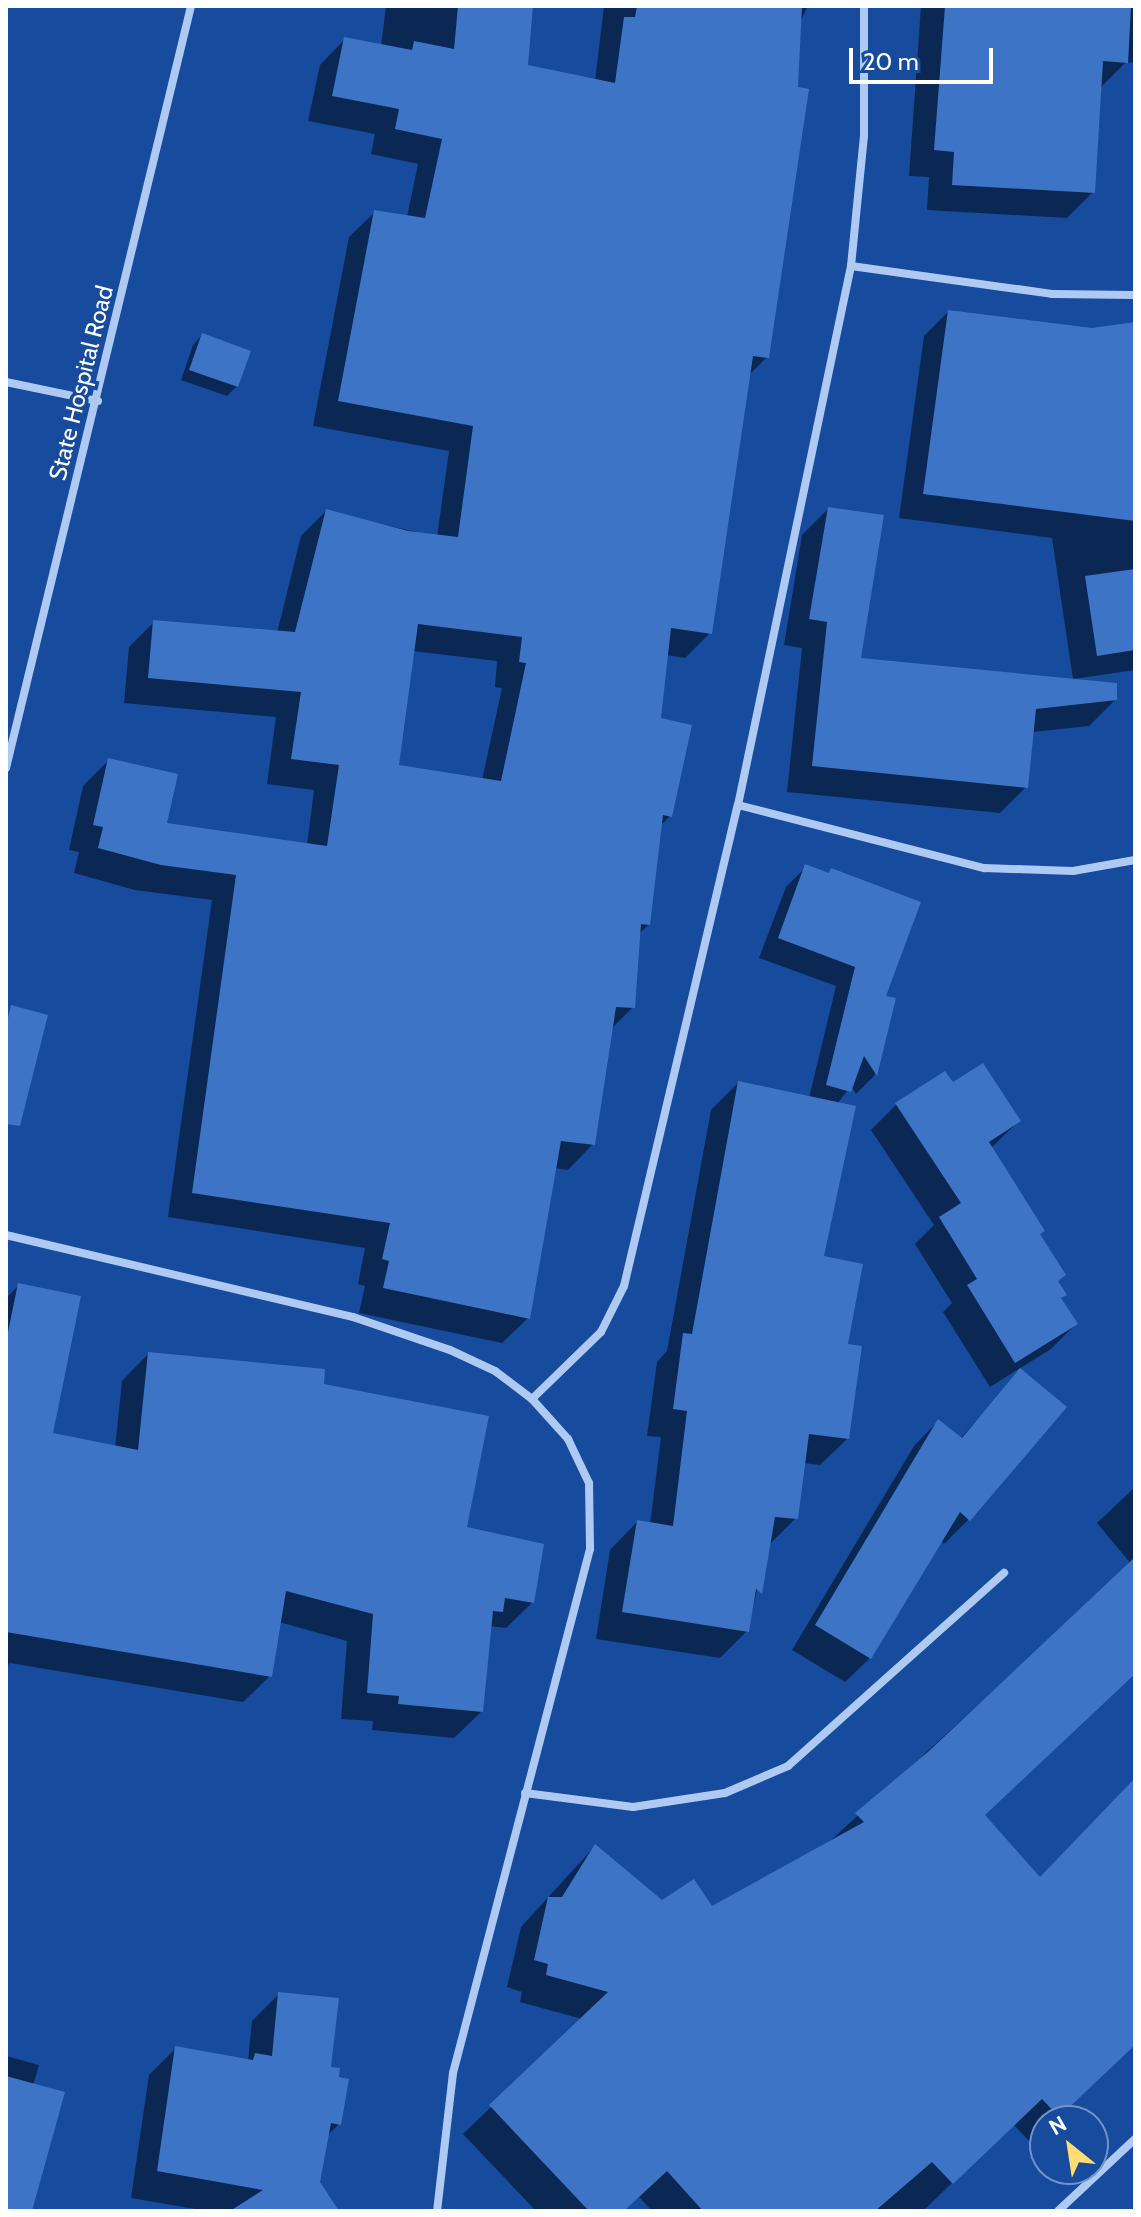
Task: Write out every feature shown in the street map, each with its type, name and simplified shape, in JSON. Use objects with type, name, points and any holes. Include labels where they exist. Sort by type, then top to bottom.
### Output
[{"type":"street","name":"State Hospital Road","points":[[6,768],[98,401],[191,6]]},
{"type":"street","points":[[532,1399],[601,1332],[624,1286],[738,805],[851,266],[864,136],[864,6]]},
{"type":"street","points":[[851,266],[1052,294],[1135,295]]},
{"type":"street","points":[[6,382],[98,401]]},
{"type":"street","points":[[738,805],[984,868],[1073,871],[1135,860]]},
{"type":"street","points":[[6,1235],[353,1317],[461,1355],[495,1371],[532,1399],[568,1439],[589,1483],[590,1549],[453,2073],[437,2211]]},
{"type":"street","points":[[525,1793],[633,1807],[725,1793],[788,1766],[1004,1573]]},
{"type":"street","points":[[1058,2211],[1135,2139]]},
{"type":"building","points":[[458,6],[533,6],[528,65],[615,83],[624,17],[635,17],[637,6],[802,6],[798,87],[809,89],[769,358],[753,356],[712,634],[671,628],[661,718],[692,725],[672,817],[663,815],[650,925],[641,924],[635,1008],[616,1007],[595,1145],[561,1141],[530,1319],[383,1288],[389,1261],[382,1259],[390,1223],[192,1193],[236,875],[161,865],[98,848],[103,827],[93,825],[108,758],[178,774],[167,823],[327,846],[339,765],[291,759],[301,692],[148,678],[153,620],[295,632],[326,509],[408,531],[458,537],[473,426],[338,401],[374,210],[425,218],[442,139],[395,129],[399,109],[332,96],[344,37],[412,50],[414,41],[454,49]],"holes":[[[418,624],[522,637],[519,662],[526,663],[501,781],[399,765]]]},
{"type":"building","points":[[945,6],[1131,6],[1128,63],[1103,61],[1095,193],[952,185],[954,152],[934,150]]},
{"type":"building","points":[[948,310],[1092,328],[1135,322],[1135,521],[923,494]]},
{"type":"building","points":[[202,333],[251,351],[238,387],[189,370]]},
{"type":"building","points":[[828,507],[884,515],[861,658],[1117,683],[1117,700],[1036,709],[1028,788],[812,766],[827,622],[809,619]]},
{"type":"building","points":[[1135,569],[1135,650],[1097,656],[1085,576]]},
{"type":"building","points":[[805,864],[829,873],[831,868],[921,902],[886,996],[896,998],[877,1076],[864,1056],[851,1092],[826,1085],[855,967],[778,938]]},
{"type":"building","points":[[11,1005],[48,1015],[20,1126],[6,1124],[6,1026]]},
{"type":"building","points":[[983,1063],[1021,1121],[989,1142],[1045,1231],[1040,1234],[1066,1275],[1058,1281],[1067,1295],[1061,1298],[1078,1324],[1015,1363],[967,1285],[977,1279],[939,1217],[961,1203],[895,1103],[945,1071],[953,1082]]},
{"type":"building","points":[[738,1081],[856,1106],[824,1256],[863,1264],[848,1344],[862,1346],[849,1439],[809,1434],[798,1519],[775,1517],[762,1594],[756,1589],[749,1632],[622,1612],[637,1520],[673,1526],[687,1411],[673,1409],[683,1333],[692,1334]]},
{"type":"building","points":[[18,1283],[81,1296],[53,1433],[138,1450],[148,1352],[325,1369],[324,1384],[489,1416],[467,1527],[544,1544],[534,1603],[505,1598],[503,1612],[493,1611],[483,1712],[398,1704],[399,1696],[367,1693],[373,1614],[286,1591],[272,1677],[6,1632],[6,1342]]},
{"type":"building","points":[[1020,1368],[1067,1407],[970,1521],[960,1512],[871,1659],[815,1625],[938,1419],[962,1438]]},
{"type":"building","points":[[1135,1557],[1135,1674],[985,1815],[1040,1877],[1135,1778],[1135,2045],[1072,2105],[1048,2105],[1042,2099],[1036,2105],[1029,2105],[1029,2111],[953,2184],[932,2162],[875,2211],[703,2211],[667,2171],[624,2211],[589,2211],[489,2105],[608,1992],[546,1975],[548,1964],[534,1960],[548,1897],[562,1897],[595,1844],[662,1900],[694,1879],[712,1906],[864,1822],[855,1813],[929,1751]]},
{"type":"building","points":[[278,1992],[339,1998],[331,2067],[340,2068],[339,2077],[349,2079],[341,2125],[331,2123],[320,2182],[339,2211],[230,2211],[263,2190],[157,2171],[175,2046],[253,2060],[255,2053],[272,2056]]},
{"type":"building","points":[[6,2076],[65,2092],[32,2211],[6,2211]]}]
